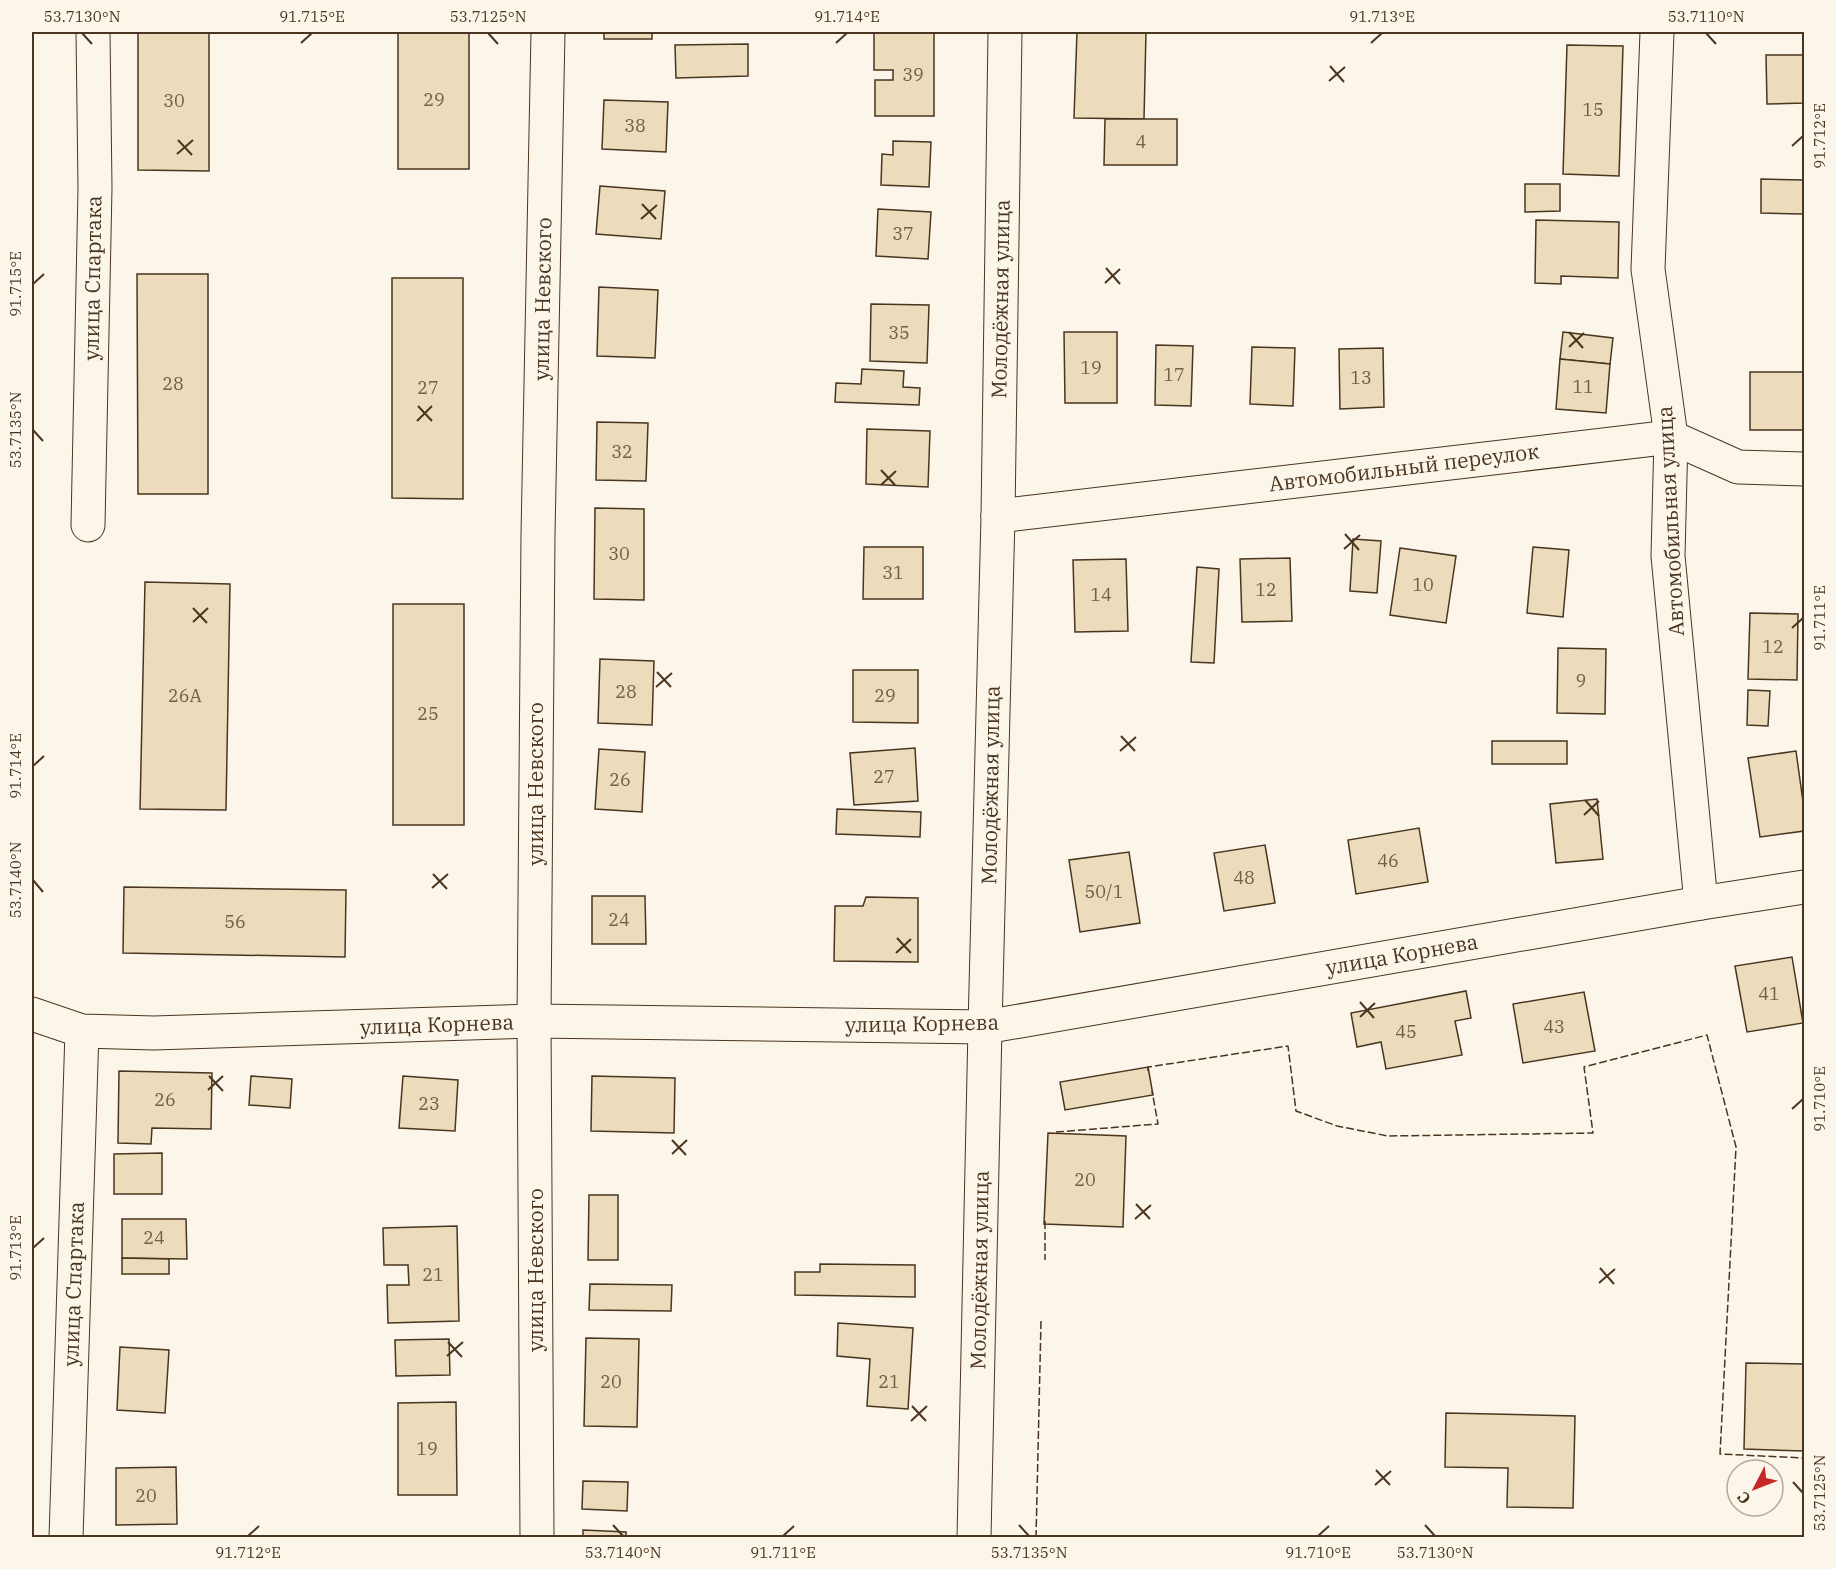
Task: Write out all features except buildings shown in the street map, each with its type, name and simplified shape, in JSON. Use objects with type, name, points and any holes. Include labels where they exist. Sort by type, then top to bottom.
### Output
[{"type":"street","name":"улица Спартака","points":[[88,525],[95,188],[93,32]]},
{"type":"street","name":"улица Невского","points":[[537,1538],[534,1021],[538,523],[548,32]]},
{"type":"street","name":"Молодёжная улица","points":[[974,1538],[998,516],[1005,32]]},
{"type":"street","name":"Автомобильная улица","points":[[1657,32],[1648,269],[1671,437],[1668,556],[1701,903]]},
{"type":"street","name":"Автомобильный переулок","points":[[998,516],[1671,437]]},
{"type":"street","points":[[1671,437],[1738,467],[1804,469]]},
{"type":"street","name":"улица Корнева","points":[[32,1014],[82,1031],[154,1033],[534,1021],[985,1027],[1804,887]]},
{"type":"street","name":"улица Спартака","points":[[66,1538],[82,1031]]},
{"type":"fence","points":[[1148,1071],[1148,1067],[1288,1046],[1296,1111],[1337,1126],[1388,1136],[1593,1133],[1584,1067],[1707,1035],[1736,1147],[1720,1454],[1804,1458]]},
{"type":"fence","points":[[1056,1132],[1158,1124],[1152,1091]]},
{"type":"fence","points":[[1045,1221],[1045,1260]]},
{"type":"fence","points":[[1036,1538],[1041,1321]]},
{"type":"fence","points":[[1709,1538],[1724,1538]]}]
